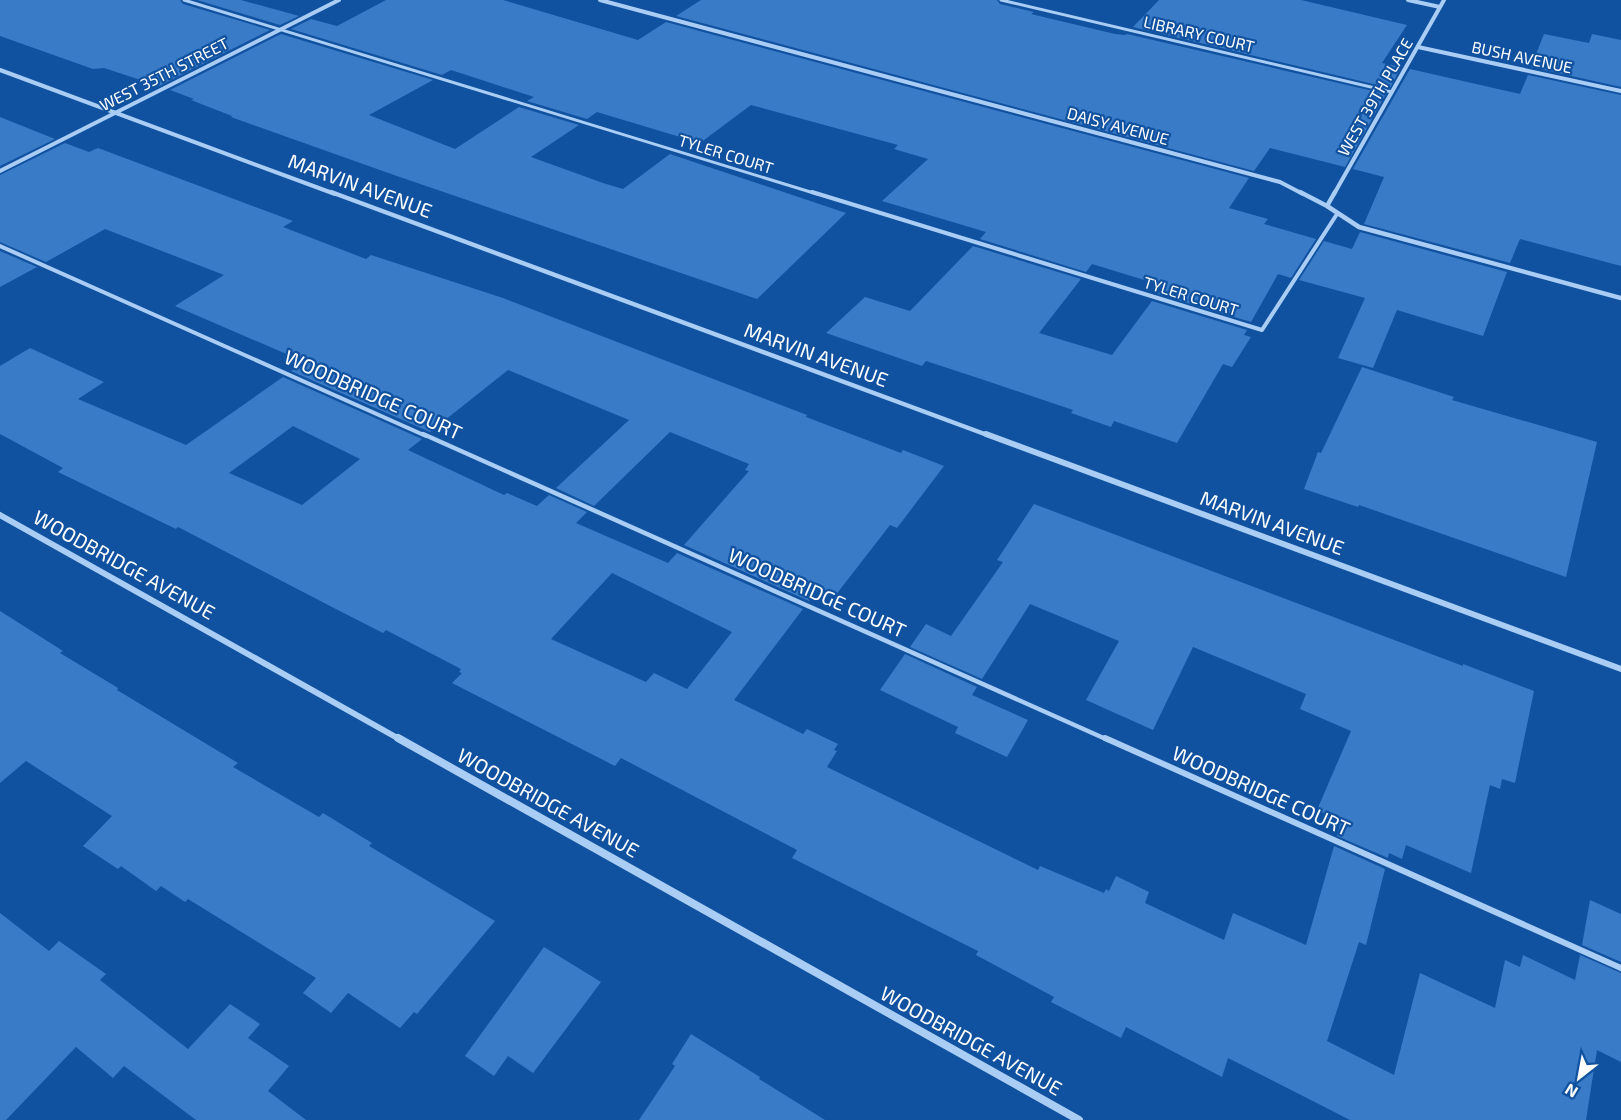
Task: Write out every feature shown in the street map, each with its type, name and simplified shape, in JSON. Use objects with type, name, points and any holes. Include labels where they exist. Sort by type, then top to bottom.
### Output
[{"type":"street","name":"WEST 35TH STREET","points":[[0,171],[339,0]]},
{"type":"street","name":"DAISY AVENUE","points":[[600,0],[1280,182],[1327,206],[1359,227],[1621,298]]},
{"type":"street","points":[[1408,0],[1440,7]]},
{"type":"street","name":"WEST 39TH PLACE","points":[[1327,206],[1444,0]]},
{"type":"street","name":"BUSH AVENUE","points":[[1418,47],[1621,91]]},
{"type":"street","name":"MARVIN AVENUE","points":[[0,70],[1621,669]]},
{"type":"street","name":"WOODBRIDGE AVENUE","points":[[0,515],[1079,1120]]},
{"type":"lane","name":"TYLER COURT","points":[[184,0],[1262,330],[1337,214]]},
{"type":"lane","name":"LIBRARY COURT","points":[[1001,0],[1392,92]]},
{"type":"lane","name":"WOODBRIDGE COURT","points":[[0,246],[1621,968]]},
{"type":"building","points":[[0,0],[180,0],[183,4],[270,30],[159,86],[104,68],[93,69],[0,36]]},
{"type":"building","points":[[197,0],[241,0],[299,16],[280,25]]},
{"type":"building","points":[[386,0],[503,0],[638,40],[666,22],[1249,178],[1229,208],[1268,219],[1264,224],[1316,239],[1291,278],[1278,274],[1251,322],[1158,294],[1164,286],[1092,264],[1086,272],[980,239],[986,232],[882,201],[928,159],[894,149],[898,145],[751,105],[700,143],[597,112],[587,119],[527,101],[534,97],[451,70],[442,75],[291,29],[311,19],[337,26]]},
{"type":"building","points":[[701,0],[997,0],[1000,4],[1034,12],[1031,14],[1386,94],[1345,167],[1270,148],[1254,171],[676,16]]},
{"type":"building","points":[[1159,0],[1301,0],[1407,25],[1382,63],[1401,67],[1390,88],[1133,27]]},
{"type":"building","points":[[281,34],[433,80],[369,115],[455,149],[519,107],[579,125],[531,157],[603,183],[623,189],[670,154],[846,213],[757,299],[231,117],[170,90]]},
{"type":"building","points":[[1544,34],[1589,43],[1592,34],[1621,40],[1621,87],[1531,67]]},
{"type":"building","points":[[1410,69],[1520,94],[1528,75],[1621,95],[1621,266],[1520,239],[1510,263],[1364,224],[1384,177],[1353,169]]},
{"type":"building","points":[[0,117],[55,139],[0,166]]},
{"type":"building","points":[[65,143],[89,152],[98,148],[293,221],[283,227],[366,259],[371,255],[503,298],[807,415],[806,417],[901,453],[903,450],[944,466],[897,528],[890,525],[835,596],[818,589],[809,601],[684,545],[749,471],[745,470],[749,464],[670,432],[594,506],[556,488],[629,420],[508,370],[430,432],[291,371],[305,362],[175,306],[224,275],[105,229],[46,262],[0,242],[0,175]]},
{"type":"building","points":[[1360,232],[1507,272],[1483,336],[1397,310],[1373,368],[1338,358],[1365,298],[1299,280],[1324,241],[1352,249]]},
{"type":"building","points":[[973,246],[1081,279],[1039,333],[1112,355],[1152,301],[1247,330],[1244,335],[1251,337],[1232,367],[1223,364],[1177,443],[1114,421],[1111,427],[1071,413],[1073,410],[981,379],[926,361],[922,366],[826,333],[865,297],[910,311]]},
{"type":"building","points":[[0,251],[37,267],[0,287]]},
{"type":"building","points":[[30,348],[104,382],[78,399],[186,445],[283,377],[422,439],[408,450],[504,495],[507,493],[537,506],[549,495],[587,512],[576,523],[668,563],[677,553],[803,609],[734,700],[803,734],[807,729],[838,744],[834,750],[837,751],[827,767],[1038,870],[1040,866],[1104,893],[1106,889],[1109,891],[1116,876],[1149,892],[1145,903],[1224,940],[1233,913],[1306,945],[1334,846],[1385,869],[1366,945],[1359,942],[1327,1041],[1394,1075],[1420,973],[1495,1008],[1505,960],[1520,967],[1523,955],[1575,980],[1580,955],[1621,973],[1621,1062],[1597,1050],[1586,1120],[1350,1120],[1228,1058],[1222,1077],[1126,1027],[1121,1038],[1051,1002],[1054,997],[976,955],[978,951],[792,858],[797,850],[621,758],[615,766],[452,683],[462,673],[459,672],[461,669],[386,630],[383,633],[178,527],[176,529],[58,472],[63,468],[0,434],[0,366]],"holes":[[[293,426],[360,459],[302,505],[229,473]],[[612,573],[732,632],[687,689],[654,673],[646,682],[551,639]]]},
{"type":"building","points":[[1362,367],[1454,397],[1452,400],[1597,442],[1566,577],[1359,505],[1358,507],[1304,489],[1318,452],[1321,453]]},
{"type":"building","points":[[1034,504],[1534,691],[1515,783],[1502,779],[1500,789],[1490,785],[1471,873],[1406,845],[1402,859],[1389,853],[1388,858],[1337,836],[1341,821],[1317,810],[1351,731],[1300,709],[1306,694],[1193,647],[1153,730],[1086,700],[1119,641],[1030,604],[982,679],[910,647],[926,624],[951,636],[1003,562],[997,560]]},
{"type":"building","points":[[0,611],[63,651],[60,653],[118,688],[117,690],[238,763],[233,767],[319,817],[323,813],[372,843],[369,846],[495,921],[417,1014],[414,1012],[400,1028],[348,993],[331,1013],[303,993],[316,978],[188,899],[185,902],[161,886],[156,891],[121,866],[118,869],[83,846],[112,816],[26,761],[0,783]]},
{"type":"building","points":[[905,654],[977,687],[972,695],[1028,720],[1007,757],[955,733],[958,727],[880,690]]},
{"type":"building","points":[[1590,900],[1621,914],[1621,962],[1582,945]]},
{"type":"building","points":[[0,913],[49,951],[59,941],[106,974],[100,980],[188,1049],[230,1004],[260,1024],[248,1038],[289,1066],[268,1091],[306,1120],[196,1120],[124,1066],[113,1078],[76,1047],[6,1120],[0,1120]]},
{"type":"building","points":[[544,947],[601,982],[533,1073],[508,1056],[494,1076],[465,1056]]},
{"type":"building","points":[[691,1034],[825,1120],[639,1120],[675,1066],[672,1064]]}]
